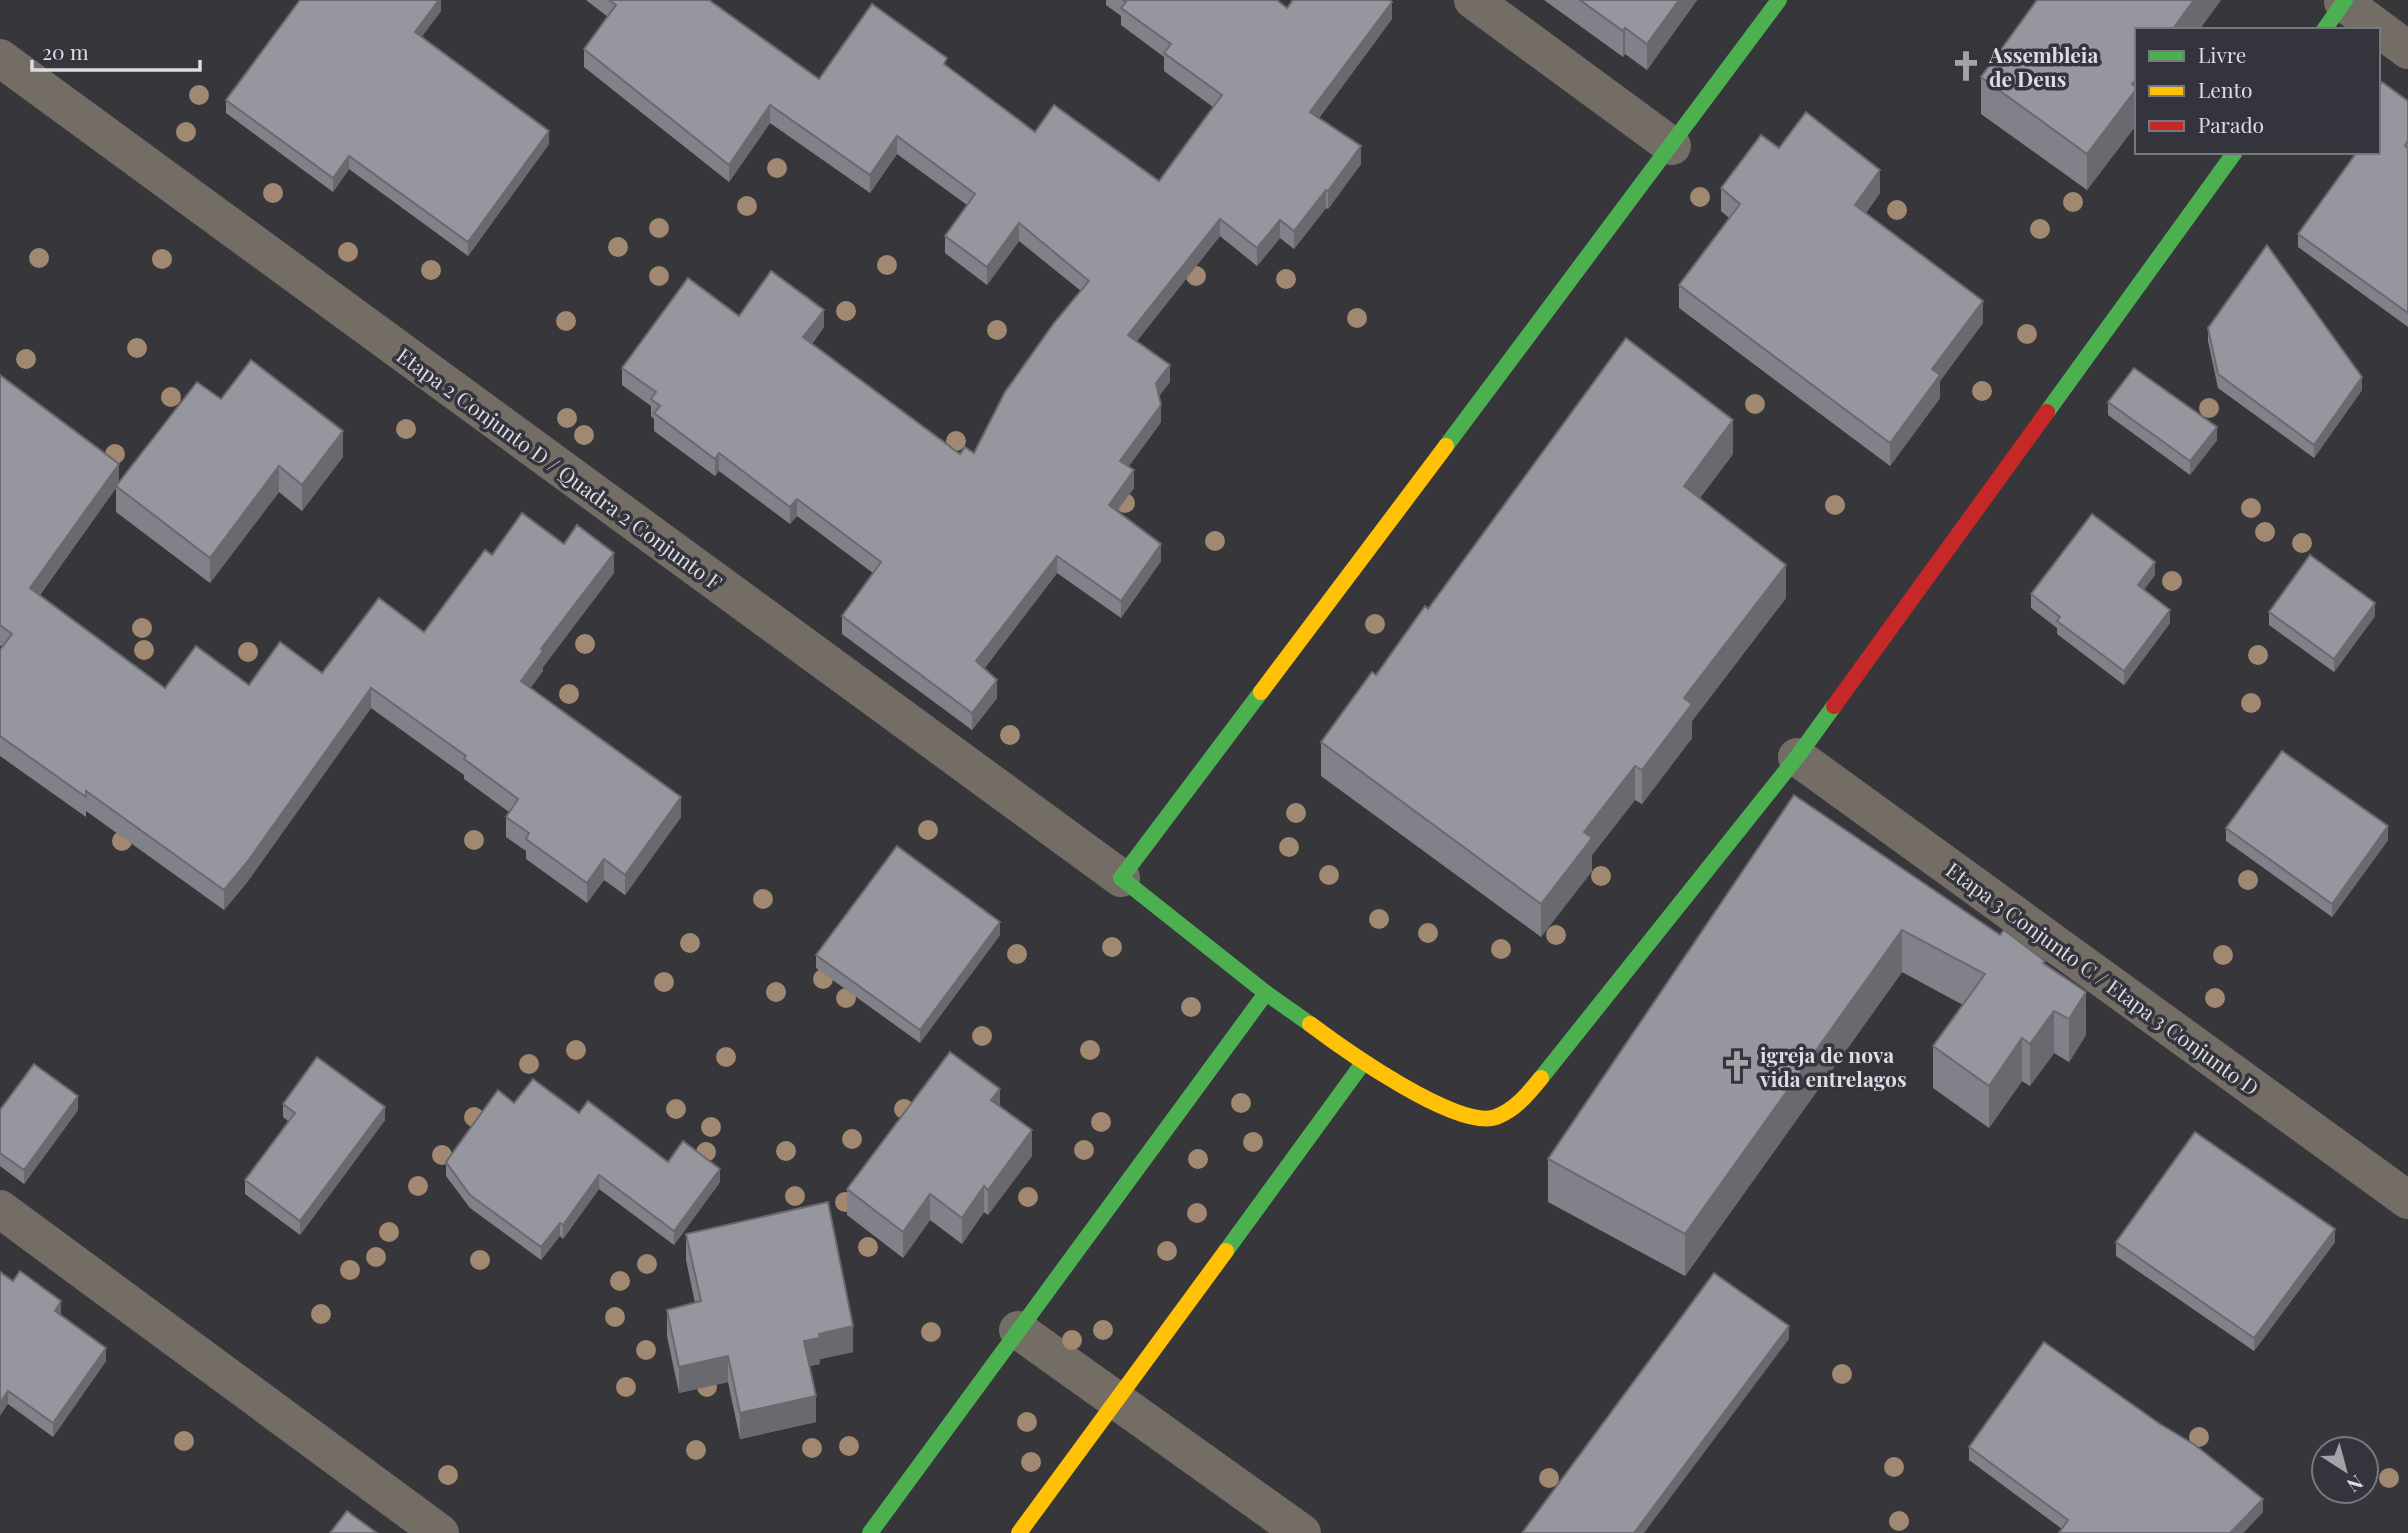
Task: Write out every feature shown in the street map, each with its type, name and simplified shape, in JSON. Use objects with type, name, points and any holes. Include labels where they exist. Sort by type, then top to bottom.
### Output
[{"type":"street","points":[[1473,0],[1672,146]]},
{"type":"street","points":[[1779,0],[1121,878],[1265,993],[1363,1063],[1442,1106],[1470,1116],[1484,1119],[1509,1111],[1521,1103],[1797,757],[2234,154]]},
{"type":"street","points":[[2337,11],[2368,28]]},
{"type":"street","points":[[2380,35],[2408,50]]},
{"type":"street","name":"Etapa 2 Conjunto D / Quadra 2 Conjunto F","points":[[0,58],[1121,878]]},
{"type":"street","name":"Etapa 3 Conjunto C / Etapa 3 Conjunto D","points":[[1797,757],[2408,1200]]},
{"type":"street","points":[[870,1533],[1265,993]]},
{"type":"street","points":[[1019,1533],[1363,1063]]},
{"type":"street","points":[[0,1209],[440,1533]]},
{"type":"street","points":[[1018,1330],[1302,1533]]},
{"type":"building","points":[[300,0],[439,0],[415,32],[549,131],[468,242],[349,156],[333,178],[226,100]]},
{"type":"building","points":[[609,0],[709,0],[819,79],[872,4],[947,58],[944,64],[1035,132],[1054,105],[1159,181],[1222,95],[1164,53],[1171,44],[1121,8],[1126,2],[1123,0],[1277,0],[1287,8],[1293,0],[1392,2],[1310,112],[1361,146],[1328,191],[1326,190],[1294,231],[1280,220],[1257,248],[1220,219],[1128,335],[1170,365],[1156,383],[1161,405],[1120,461],[1134,470],[1109,505],[1161,544],[1121,601],[1057,556],[976,661],[997,680],[972,713],[842,616],[881,562],[797,499],[790,507],[719,453],[715,459],[654,413],[660,406],[651,399],[656,392],[622,368],[688,278],[739,316],[771,271],[824,310],[803,337],[960,454],[965,447],[974,453],[1005,392],[1054,323],[1089,281],[1019,223],[987,267],[945,236],[975,194],[897,136],[870,175],[770,105],[729,165],[584,49],[616,5]]},
{"type":"building","points":[[1580,0],[1679,0],[1647,44],[1625,28],[1623,31]]},
{"type":"building","points":[[2037,0],[2194,0],[2173,28],[2135,28],[2135,80],[2132,84],[2135,91],[2087,154],[1981,77]]},
{"type":"building","points":[[2382,82],[2408,101],[2408,141],[2405,146],[2408,148],[2408,313],[2298,234],[2356,154],[2380,154]]},
{"type":"building","points":[[1806,112],[1880,170],[1855,205],[1983,301],[1932,369],[1940,375],[1890,443],[1679,285],[1740,204],[1721,188],[1761,135],[1779,148]]},
{"type":"building","points":[[2267,245],[2362,377],[2314,445],[2218,374],[2208,328]]},
{"type":"building","points":[[1626,338],[1733,420],[1684,486],[1786,565],[1684,698],[1692,704],[1642,770],[1635,766],[1584,832],[1592,838],[1541,904],[1321,742],[1372,672],[1376,675],[1425,606],[1428,609]]},
{"type":"building","points":[[251,360],[343,431],[302,485],[279,466],[210,558],[116,486],[197,382],[221,399]]},
{"type":"building","points":[[2134,368],[2217,427],[2190,461],[2108,402]]},
{"type":"building","points":[[0,375],[119,464],[30,588],[165,688],[196,646],[249,685],[280,642],[322,673],[379,598],[424,632],[485,550],[492,555],[522,513],[564,544],[577,525],[614,553],[541,649],[543,651],[521,681],[681,797],[625,875],[604,859],[587,883],[526,839],[529,833],[506,817],[518,799],[464,759],[466,756],[371,688],[248,861],[224,890],[86,791],[86,797],[0,736],[0,650],[12,634],[0,625]]},
{"type":"building","points":[[2092,514],[2155,562],[2138,585],[2170,610],[2124,671],[2057,621],[2060,617],[2031,594]]},
{"type":"building","points":[[2310,555],[2375,603],[2334,659],[2269,612]]},
{"type":"building","points":[[2282,751],[2388,826],[2332,904],[2226,828]]},
{"type":"building","name":"igreja de nova vida entrelagos","points":[[1794,795],[2000,935],[2004,930],[2045,961],[2043,963],[2086,992],[2069,1019],[2054,1011],[2030,1044],[2022,1038],[1989,1086],[1933,1046],[1985,974],[1902,930],[1685,1234],[1548,1159]]},
{"type":"building","points":[[897,846],[1000,922],[920,1030],[816,955]]},
{"type":"building","points":[[950,1052],[1000,1089],[991,1100],[1032,1130],[988,1190],[984,1186],[962,1218],[930,1194],[903,1232],[847,1189]]},
{"type":"building","points":[[317,1057],[385,1107],[300,1221],[245,1180],[295,1113],[283,1104]]},
{"type":"building","points":[[34,1064],[78,1096],[24,1170],[0,1153],[0,1110]]},
{"type":"building","points":[[533,1079],[579,1113],[588,1101],[668,1162],[683,1141],[720,1169],[674,1231],[599,1175],[563,1225],[560,1223],[541,1247],[470,1195],[446,1162],[498,1090],[514,1103]]},
{"type":"building","points":[[2195,1132],[2335,1229],[2254,1338],[2116,1242]]},
{"type":"building","points":[[828,1202],[853,1326],[819,1334],[820,1338],[804,1341],[816,1396],[740,1413],[728,1356],[679,1367],[667,1310],[701,1301],[686,1234]]},
{"type":"building","points":[[20,1271],[61,1301],[55,1311],[106,1348],[53,1423],[8,1391],[0,1403],[0,1272],[13,1281]]},
{"type":"building","points":[[1714,1273],[1789,1326],[1634,1533],[1522,1533]]},
{"type":"building","points":[[2044,1342],[2160,1424],[2195,1445],[2263,1499],[2230,1533],[2059,1533],[2068,1520],[1969,1447]]},
{"type":"building","points":[[347,1511],[377,1533],[330,1533]]},
{"type":"traffic: fast","points":[[1446,446],[1779,0]]},
{"type":"traffic: fast","points":[[2325,28],[2345,0]]},
{"type":"traffic: fast","points":[[2047,412],[2234,154]]},
{"type":"traffic: fast","points":[[1261,692],[1121,878],[1266,993],[1310,1024]]},
{"type":"traffic: fast","points":[[1541,1078],[1797,757],[1834,706]]},
{"type":"traffic: fast","points":[[870,1533],[1266,993]]},
{"type":"traffic: fast","points":[[1226,1251],[1363,1063]]},
{"type":"traffic: slow","points":[[1261,692],[1446,446]]},
{"type":"traffic: slow","points":[[1310,1024],[1401,1085],[1455,1112],[1478,1118],[1496,1117],[1510,1110],[1541,1078]]},
{"type":"traffic: slow","points":[[1019,1533],[1226,1251]]},
{"type":"traffic: jam","points":[[1834,706],[2047,412]]},
{"type":"place","name":"Assembleia de Deus","points":[[1966,66]]},
{"type":"place","name":"igreja de nova vida entrelagos","points":[[1737,1066]]}]
